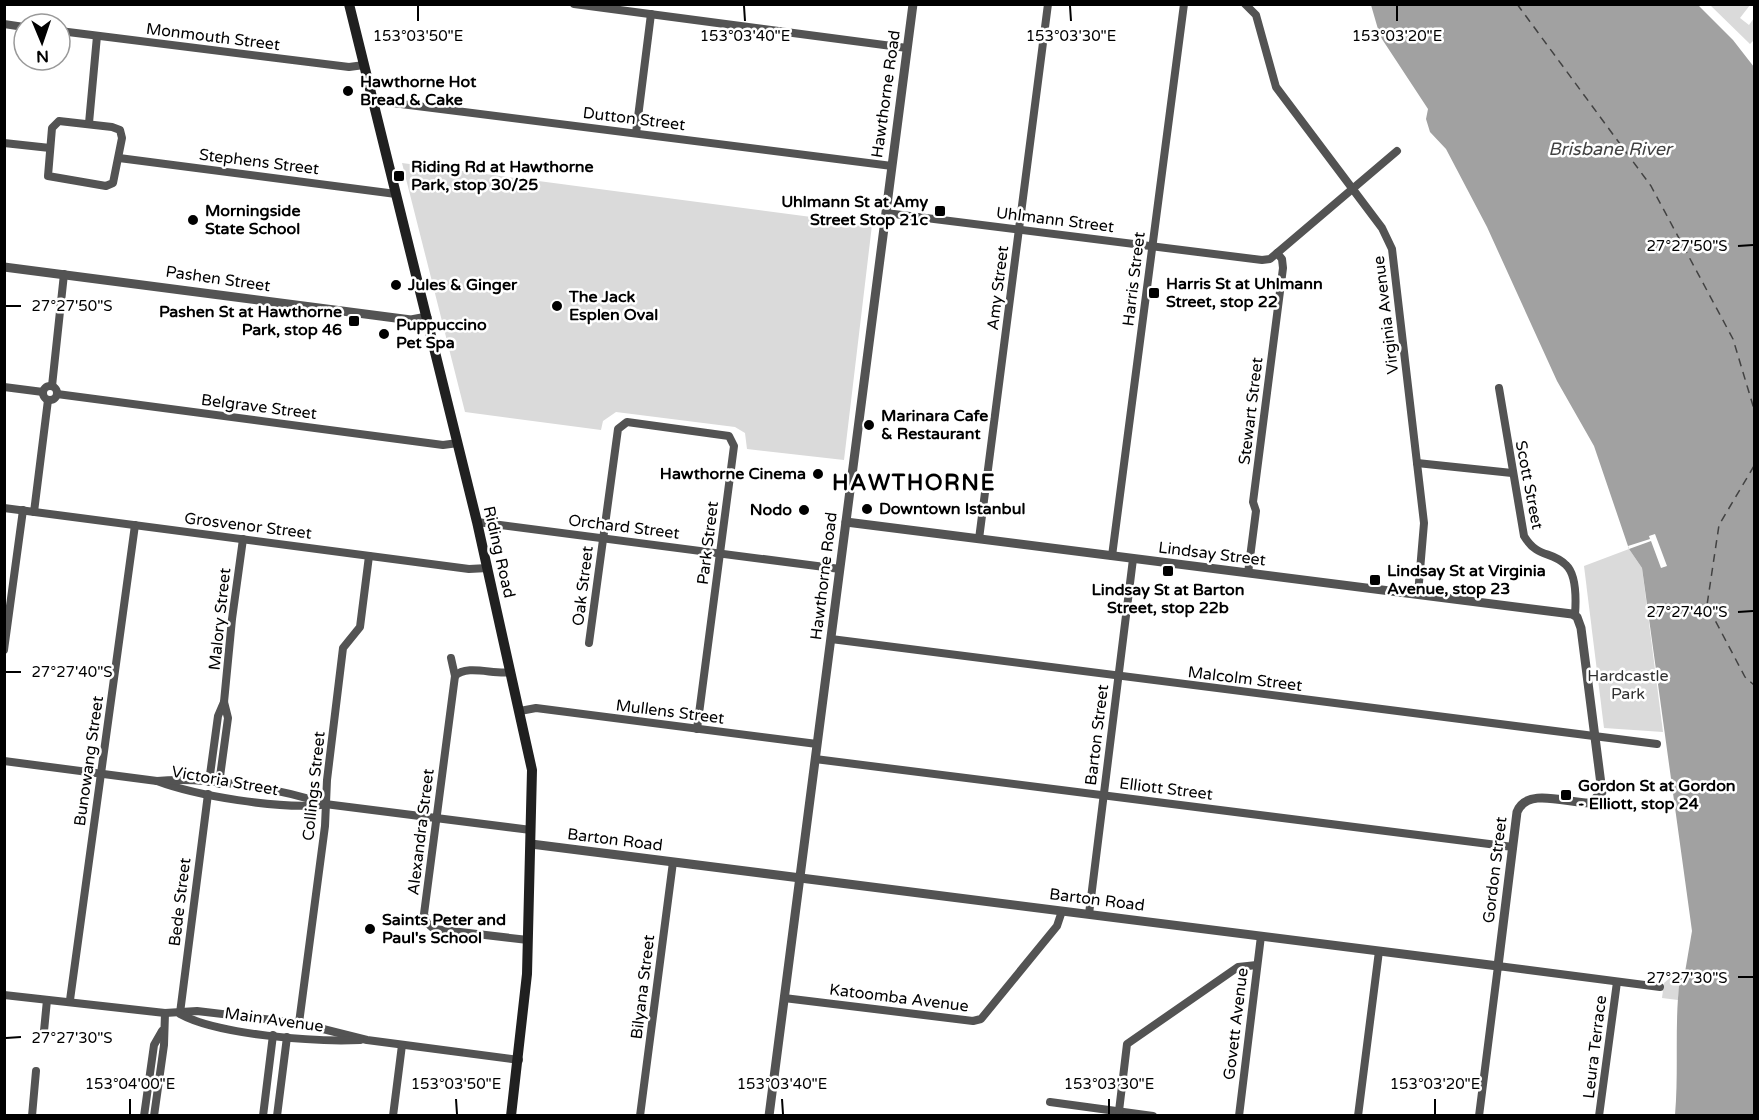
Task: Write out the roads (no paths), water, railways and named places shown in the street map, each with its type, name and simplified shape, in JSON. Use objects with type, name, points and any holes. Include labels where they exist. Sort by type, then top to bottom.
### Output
[{"type":"main road","name":"Riding Road","points":[[350,4],[488,567],[532,770],[524,1018],[511,1116]]},
{"type":"street","points":[[574,4],[907,48]]},
{"type":"street","name":"Hawthorne Road","points":[[769,1116],[913,4]]},
{"type":"street","name":"Amy Street","points":[[979,539],[1048,4]]},
{"type":"street","name":"Harris Street","points":[[1112,556],[1184,4]]},
{"type":"street","name":"Virginia Avenue","points":[[1250,6],[1276,87],[1382,228],[1392,249],[1425,534],[1418,594]]},
{"type":"street","points":[[636,133],[651,14]]},
{"type":"street","name":"Monmouth Street","points":[[72,33],[349,67],[364,65]]},
{"type":"street","points":[[89,123],[97,36]]},
{"type":"street","name":"Dutton Street","points":[[374,104],[385,102],[892,166]]},
{"type":"street","points":[[55,122],[89,123],[120,130],[119,158],[114,181],[110,185],[55,179],[47,173],[50,148],[55,122]]},
{"type":"street","points":[[4,143],[50,148]]},
{"type":"street","name":"Uhlmann Street","points":[[886,213],[1262,261],[1270,260],[1397,151]]},
{"type":"street","name":"Stephens Street","points":[[119,158],[396,194]]},
{"type":"street","name":"Stewart Street","points":[[1248,573],[1256,511],[1253,502],[1282,268],[1282,259],[1276,253]]},
{"type":"street","name":"Pashen Street","points":[[4,267],[411,320],[427,317]]},
{"type":"street","points":[[48,400],[55,398],[57,394],[52,386],[64,274]]},
{"type":"street","points":[[43,392],[45,388],[52,386]]},
{"type":"street","points":[[4,387],[43,392]]},
{"type":"street","name":"Scott Street","points":[[1499,388],[1524,536],[1535,551],[1566,565]]},
{"type":"street","points":[[34,512],[48,400],[43,392]]},
{"type":"street","name":"Belgrave Street","points":[[57,394],[443,445],[458,443]]},
{"type":"street","name":"Park Street","points":[[621,426],[627,422],[733,439],[734,446],[698,729]]},
{"type":"street","name":"Oak Street","points":[[589,643],[616,434],[621,426]]},
{"type":"street","points":[[1417,463],[1512,473]]},
{"type":"street","name":"Grosvenor Street","points":[[4,508],[469,569],[488,567]]},
{"type":"street","points":[[4,650],[23,510]]},
{"type":"street","name":"Orchard Street","points":[[477,522],[840,569]]},
{"type":"street","name":"Lindsay Street","points":[[846,522],[1575,615]]},
{"type":"street","name":"Bunowang Street","points":[[70,1000],[135,525]]},
{"type":"street","name":"Malory Street","points":[[209,782],[218,716],[224,702],[243,539]]},
{"type":"street","name":"Collings Street","points":[[298,1023],[325,826],[325,804],[344,648],[360,627],[369,556]]},
{"type":"street","name":"Barton Street","points":[[1089,914],[1133,559]]},
{"type":"street","name":"Gordon Street","points":[[1479,1116],[1517,812],[1525,801],[1543,799],[1587,804],[1599,798],[1603,788],[1581,628],[1575,615],[1576,600],[1570,572],[1566,565]]},
{"type":"street","name":"Malcolm Street","points":[[831,639],[1657,744]]},
{"type":"street","name":"Alexandra Street","points":[[452,658],[455,676],[424,914],[427,923],[434,929],[528,940]]},
{"type":"street","points":[[455,676],[466,670],[500,674],[511,672]]},
{"type":"street","name":"Malory Street","points":[[219,784],[228,717],[224,702]]},
{"type":"street","name":"Mullens Street","points":[[520,711],[536,708],[817,744]]},
{"type":"street","name":"Elliott Street","points":[[815,759],[1513,847]]},
{"type":"street","name":"Victoria Street","points":[[4,761],[157,782],[180,790],[298,807],[325,804]]},
{"type":"street","name":"Victoria Street","points":[[157,782],[183,779],[209,782],[299,795],[325,804],[531,830]]},
{"type":"street","name":"Bede Street","points":[[180,1014],[208,794]]},
{"type":"street","name":"Barton Road","points":[[531,844],[1660,987]]},
{"type":"street","name":"Bilyana Street","points":[[640,1116],[673,862]]},
{"type":"street","name":"Katoomba Avenue","points":[[784,998],[973,1021],[981,1019],[1058,926],[1062,911]]},
{"type":"street","name":"Govett Avenue","points":[[1239,1116],[1261,936]]},
{"type":"street","points":[[1358,1116],[1379,951]]},
{"type":"street","points":[[1119,1111],[1127,1044],[1238,968],[1257,965]]},
{"type":"street","name":"Leura Terrace","points":[[1599,1116],[1617,982]]},
{"type":"street","name":"Main Avenue","points":[[4,995],[70,1000],[165,1013],[180,1014],[197,1011],[298,1023],[367,1040],[519,1060]]},
{"type":"street","points":[[44,1031],[47,1000]]},
{"type":"street","points":[[154,1116],[164,1045],[162,1031],[165,1013]]},
{"type":"street","name":"Main Avenue","points":[[180,1014],[197,1023],[287,1037],[332,1041],[367,1040]]},
{"type":"street","points":[[144,1116],[154,1045],[162,1031]]},
{"type":"street","points":[[263,1116],[273,1035]]},
{"type":"street","points":[[277,1116],[287,1037]]},
{"type":"street","points":[[393,1116],[402,1045]]},
{"type":"street","points":[[32,1116],[36,1071]]},
{"type":"street","points":[[1050,1102],[1105,1112],[1119,1111],[1153,1116]]},
{"type":"water","name":"Brisbane River","points":[[1371,5],[1698,5],[1733,40],[1754,67],[1754,1115],[1675,1115],[1678,995],[1680,978],[1684,978],[1692,931],[1642,568],[1629,549],[1594,446],[1557,381],[1487,227],[1446,149],[1430,132],[1426,119],[1428,109],[1380,36]]},
{"type":"place","name":"Hawthorne Hot Bread & Cake","points":[[348,91]]},
{"type":"place","name":"Riding Rd at Hawthorne Park, stop 30/25","points":[[399,176]]},
{"type":"place","name":"Uhlmann St at Amy Street Stop 21c","points":[[940,211]]},
{"type":"place","name":"Morningside State School","points":[[193,220]]},
{"type":"place","name":"Jules & Ginger","points":[[396,285]]},
{"type":"place","name":"Harris St at Uhlmann Street, stop 22","points":[[1154,293]]},
{"type":"place","name":"The Jack Esplen Oval","points":[[557,306]]},
{"type":"place","name":"Pashen St at Hawthorne Park, stop 46","points":[[354,321]]},
{"type":"place","name":"Puppuccino Pet Spa","points":[[384,334]]},
{"type":"place","name":"Marinara Cafe & Restaurant","points":[[869,425]]},
{"type":"place","name":"Hawthorne Cinema","points":[[818,474]]},
{"type":"place","name":"Downtown Istanbul","points":[[867,509]]},
{"type":"place","name":"Nodo","points":[[804,510]]},
{"type":"place","name":"Lindsay St at Barton Street, stop 22b","points":[[1168,571]]},
{"type":"place","name":"Lindsay St at Virginia Avenue, stop 23","points":[[1375,580]]},
{"type":"place","name":"Gordon St at Gordon - Elliott, stop 24","points":[[1566,795]]},
{"type":"place","name":"Saints Peter and Paul's School","points":[[370,929]]},
{"type":"district","name":"HAWTHORNE","points":[[914,483]]},
{"type":"park label","name":"Hardcastle Park","points":[[1628,685]]}]
